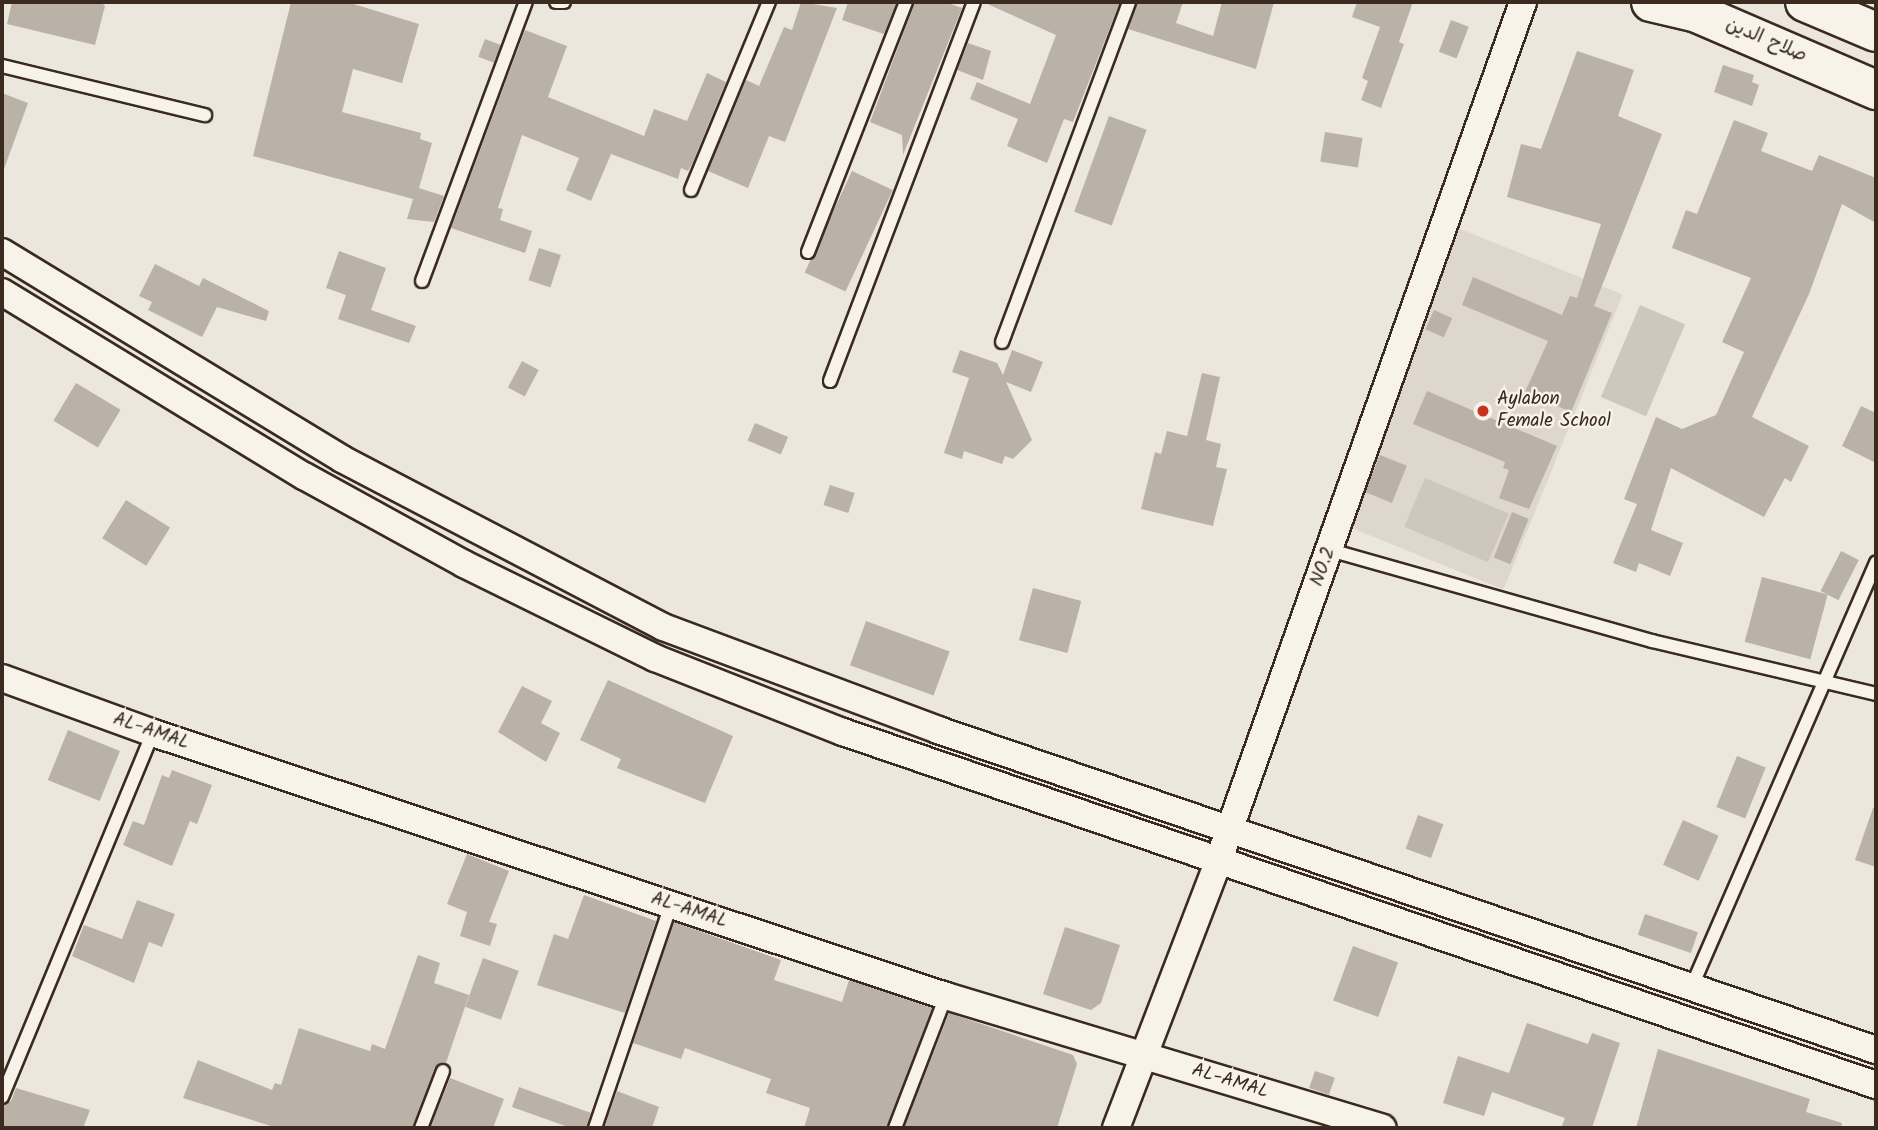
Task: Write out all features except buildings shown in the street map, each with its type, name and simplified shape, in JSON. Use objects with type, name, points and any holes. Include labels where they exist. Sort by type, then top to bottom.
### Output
[{"type":"highway","name":"صلاح الدين","points":[[1651,2],[1698,13],[1876,90]]},
{"type":"highway","points":[[1829,6],[1876,32]]},
{"type":"street","name":"NO.2","points":[[1116,1128],[1219,862],[1523,2]]},
{"type":"street","points":[[2,252],[342,459],[604,600],[774,671],[1876,1050]]},
{"type":"street","points":[[2,292],[304,476],[570,618],[843,732],[1876,1085]]},
{"type":"street","name":"AL-AMAL","points":[[2,678],[153,733],[946,996],[1382,1128]]},
{"type":"lane","points":[[422,281],[526,2]]},
{"type":"lane","points":[[556,2],[564,2]]},
{"type":"lane","points":[[691,190],[769,2]]},
{"type":"lane","points":[[808,252],[906,2]]},
{"type":"lane","points":[[830,381],[974,2]]},
{"type":"lane","points":[[1002,342],[1129,2]]},
{"type":"lane","points":[[2,66],[205,115]]},
{"type":"lane","points":[[1329,550],[1652,641],[1825,678],[1876,694]]},
{"type":"lane","points":[[1692,986],[1876,562]]},
{"type":"lane","points":[[2,1097],[153,733]]},
{"type":"lane","points":[[595,1128],[671,905]]},
{"type":"lane","points":[[895,1128],[946,996]]},
{"type":"lane","points":[[421,1128],[443,1071]]},
{"type":"shaded area","name":"Aylabon Female School","points":[[1453,226],[1623,295],[1504,589],[1334,521]]},
{"type":"shaded area","points":[[1640,305],[1685,324],[1646,416],[1601,397]]},
{"type":"shaded area","points":[[1425,478],[1509,514],[1488,562],[1404,527]]},
{"type":"place","name":"Aylabon Female School","points":[[1483,411]]}]
